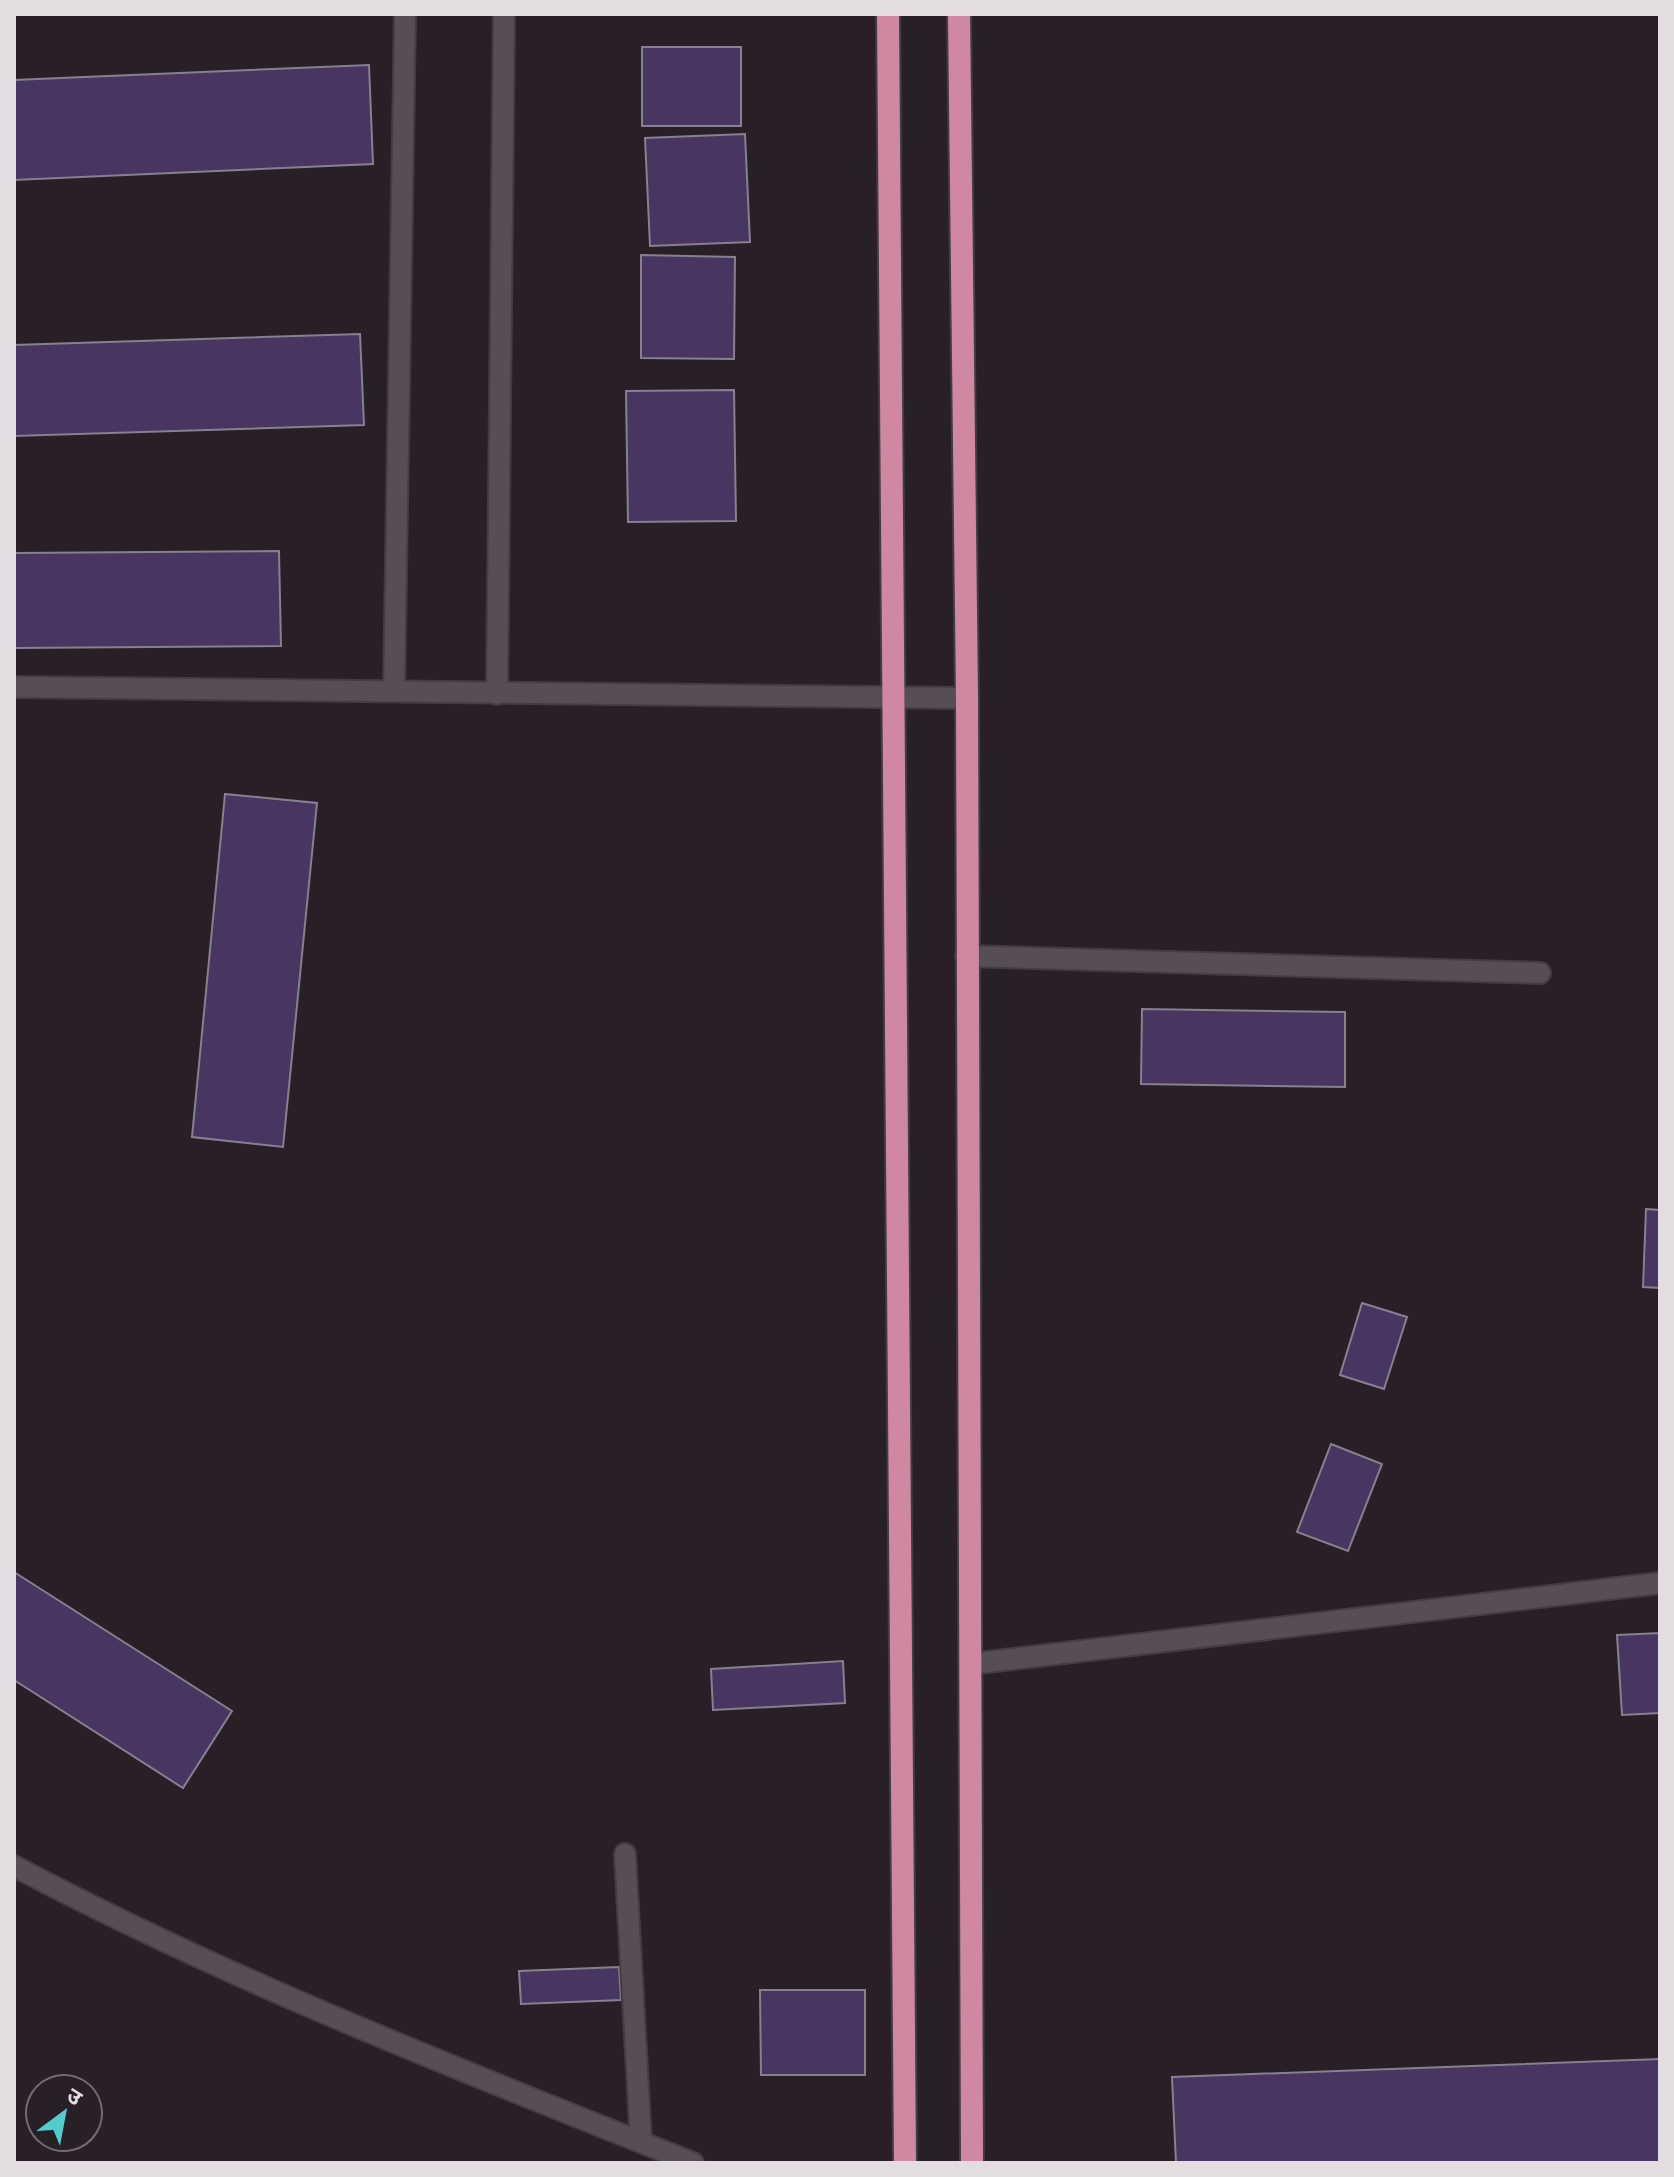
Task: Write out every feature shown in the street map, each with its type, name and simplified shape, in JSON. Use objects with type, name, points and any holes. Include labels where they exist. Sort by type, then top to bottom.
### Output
[{"type":"highway","points":[[888,14],[905,2163]]},
{"type":"highway","points":[[959,14],[967,698],[972,2163]]},
{"type":"lane","points":[[394,690],[405,14]]},
{"type":"lane","points":[[497,694],[504,14]]},
{"type":"lane","points":[[14,687],[967,698]]},
{"type":"lane","points":[[966,956],[1540,973]]},
{"type":"lane","points":[[970,1664],[1660,1583]]},
{"type":"lane","points":[[625,1854],[641,2142]]},
{"type":"lane","points":[[14,1866],[161,1941],[314,2010],[693,2163]]},
{"type":"building","points":[[642,47],[741,47],[741,126],[642,126]]},
{"type":"building","points":[[369,65],[373,164],[14,180],[14,80]]},
{"type":"building","points":[[745,134],[750,242],[650,246],[645,138]]},
{"type":"building","points":[[641,255],[735,257],[734,359],[641,358]]},
{"type":"building","points":[[360,334],[364,425],[14,436],[14,345]]},
{"type":"building","points":[[734,390],[736,521],[628,522],[626,391]]},
{"type":"building","points":[[279,551],[281,646],[14,648],[14,553]]},
{"type":"building","points":[[225,794],[317,803],[283,1147],[192,1137]]},
{"type":"building","points":[[1142,1009],[1345,1012],[1345,1087],[1141,1084]]},
{"type":"building","points":[[1646,1209],[1660,1210],[1660,1288],[1643,1287]]},
{"type":"building","points":[[1362,1303],[1407,1317],[1384,1389],[1340,1375]]},
{"type":"building","points":[[1331,1444],[1382,1464],[1348,1551],[1297,1532]]},
{"type":"building","points":[[14,1572],[232,1711],[183,1788],[14,1680]]},
{"type":"building","points":[[1660,1633],[1660,1713],[1622,1715],[1617,1635]]},
{"type":"building","points":[[843,1661],[845,1703],[713,1710],[711,1669]]},
{"type":"building","points":[[619,1967],[621,2000],[521,2004],[519,1971]]},
{"type":"building","points":[[760,1990],[865,1990],[865,2075],[761,2075]]},
{"type":"building","points":[[1660,2059],[1660,2163],[1176,2163],[1172,2077]]}]
